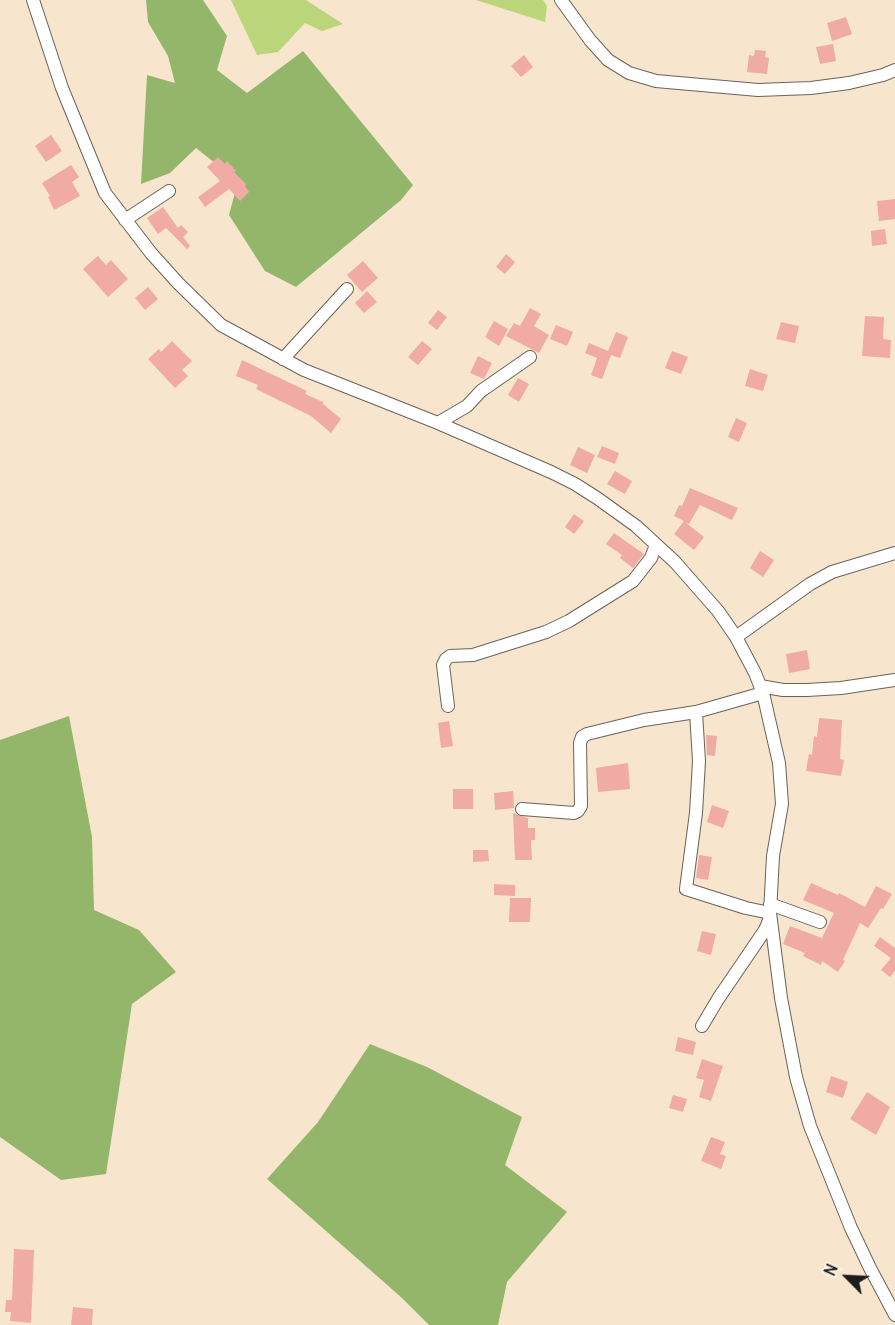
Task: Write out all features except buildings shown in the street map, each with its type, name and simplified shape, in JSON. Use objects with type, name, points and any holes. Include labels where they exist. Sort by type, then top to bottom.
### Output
[{"type":"street","points":[[33,0],[62,88],[105,193],[178,284],[221,325],[314,374],[438,423],[575,484],[636,526],[675,562],[718,610],[736,637],[762,690],[779,763],[782,804],[773,856],[770,911],[781,998],[796,1077],[810,1126],[851,1228],[895,1315]]},
{"type":"street","points":[[561,0],[590,40],[608,60],[629,73],[656,81],[758,90],[811,88],[849,83],[884,75],[895,70]]},
{"type":"street","points":[[125,220],[170,192]]},
{"type":"street","points":[[283,359],[347,290]]},
{"type":"street","points":[[438,423],[467,406],[481,391],[530,357]]},
{"type":"street","points":[[448,706],[443,664],[446,659],[450,656],[473,655],[546,632],[569,621],[633,581],[651,558],[656,545]]},
{"type":"street","points":[[736,637],[810,584],[832,572],[895,553]]},
{"type":"street","points":[[522,809],[578,812],[581,806],[580,742],[587,734],[644,720],[696,712],[762,690],[841,688],[895,680]]},
{"type":"street","points":[[696,712],[699,761],[697,803],[686,889],[746,908],[820,922]]},
{"type":"street","points":[[702,1026],[761,937],[770,911]]},
{"type":"green space","points":[[146,0],[203,0],[227,36],[217,70],[247,93],[303,51],[413,185],[401,200],[296,287],[265,271],[229,215],[236,189],[220,167],[196,148],[170,173],[141,184],[147,75],[175,83],[168,56],[148,22]]},
{"type":"green space","points":[[231,0],[306,0],[343,24],[322,31],[305,23],[278,52],[257,55]]},
{"type":"green space","points":[[476,0],[543,0],[547,6],[545,22]]},
{"type":"green space","points":[[69,716],[92,837],[94,910],[139,930],[176,972],[132,1004],[106,1174],[61,1180],[0,1137],[0,740]]},
{"type":"green space","points":[[370,1044],[427,1067],[522,1117],[505,1165],[567,1212],[507,1282],[498,1325],[429,1325],[402,1298],[267,1179],[318,1122]]}]
